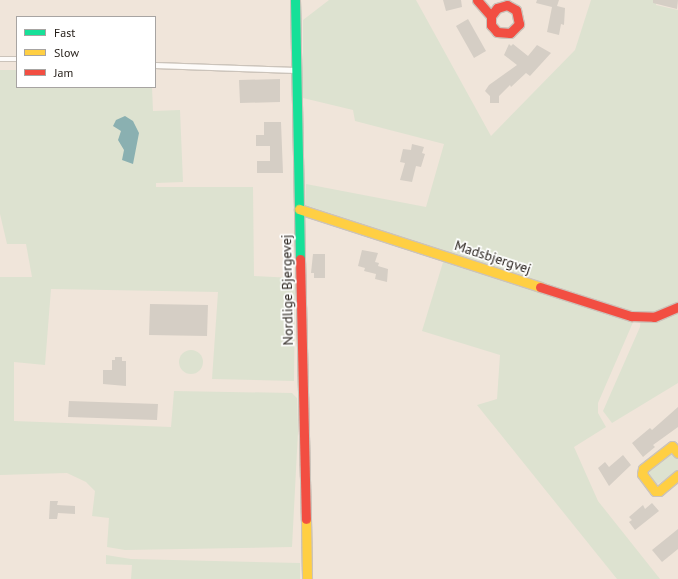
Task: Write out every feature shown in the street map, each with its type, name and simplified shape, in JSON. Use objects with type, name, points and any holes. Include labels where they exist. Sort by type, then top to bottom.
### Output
[{"type":"street","name":"Nordlige Bjergevej","points":[[295,0],[307,579]]},
{"type":"street","points":[[477,0],[491,16]]},
{"type":"street","name":"Madsbjergvej","points":[[299,210],[631,316],[654,317],[678,307]]},
{"type":"street","points":[[678,453],[672,446],[643,469],[642,474],[655,491],[659,491],[678,475]]},
{"type":"lane","points":[[0,59],[16,59]]},
{"type":"lane","points":[[156,65],[296,70]]},
{"type":"green space","points":[[329,0],[416,0],[491,136],[575,50],[591,0],[657,0],[656,5],[678,10],[678,383],[612,423],[603,411],[640,327],[641,314],[305,205],[306,184],[426,207],[444,144],[355,121],[353,110],[303,98],[303,20]]},
{"type":"green space","points":[[0,70],[16,70],[16,88],[152,88],[153,111],[180,110],[183,182],[156,183],[156,187],[253,187],[254,276],[294,278],[294,381],[212,379],[218,292],[51,289],[45,365],[14,362],[14,421],[171,427],[174,391],[292,393],[297,398],[298,432],[292,547],[125,550],[107,547],[109,518],[92,516],[95,491],[86,482],[67,473],[0,475],[0,277],[32,277],[26,244],[7,244],[0,214]]},
{"type":"green space","points":[[444,259],[634,320],[598,403],[598,413],[606,427],[574,447],[598,501],[660,579],[617,579],[477,405],[497,399],[500,355],[422,331]]},
{"type":"green space","points":[[191,350],[199,354],[203,362],[199,370],[191,374],[183,370],[179,362],[183,354]]},
{"type":"green space","points":[[671,454],[678,458],[678,471],[656,485],[648,471]]},
{"type":"green space","points":[[106,555],[131,559],[300,563],[300,579],[131,579],[132,565],[106,564]]},
{"type":"water","points":[[125,116],[133,121],[139,133],[133,164],[122,160],[124,150],[118,140],[121,131],[113,126],[116,120]]},
{"type":"building","points":[[443,0],[461,0],[462,7],[446,11]]},
{"type":"building","points":[[537,0],[559,0],[557,6],[565,8],[564,25],[561,24],[559,35],[547,32],[552,7],[536,3]]},
{"type":"building","points":[[653,0],[678,0],[677,9],[653,3]]},
{"type":"building","points":[[468,19],[486,51],[474,58],[456,26]]},
{"type":"building","points":[[509,44],[511,46],[513,44],[528,56],[537,45],[551,53],[530,76],[526,73],[511,87],[510,85],[499,96],[499,103],[490,103],[490,96],[485,91],[489,85],[517,65],[504,55]]},
{"type":"building","points":[[280,79],[280,102],[240,103],[239,80]]},
{"type":"building","points":[[264,122],[281,122],[283,173],[257,173],[257,161],[270,161],[270,146],[256,146],[256,135],[264,135]]},
{"type":"building","points":[[412,144],[424,147],[422,153],[425,154],[421,167],[416,166],[412,182],[400,180],[405,163],[400,162],[403,149],[411,150]]},
{"type":"building","points":[[362,250],[378,253],[375,262],[379,263],[378,266],[388,269],[387,282],[375,279],[376,274],[364,271],[365,268],[358,266]]},
{"type":"building","points":[[313,254],[325,254],[325,278],[314,278],[314,273],[311,273]]},
{"type":"building","points":[[150,304],[208,305],[207,336],[149,335]]},
{"type":"building","points":[[115,357],[122,357],[122,361],[126,361],[126,386],[103,384],[103,370],[112,370],[112,360],[115,360]]},
{"type":"building","points":[[69,401],[158,404],[157,420],[68,417]]},
{"type":"building","points":[[678,407],[678,427],[653,445],[655,447],[643,457],[632,443],[650,428],[652,430]]},
{"type":"building","points":[[623,455],[631,465],[609,486],[598,468],[605,462],[609,467]]},
{"type":"building","points":[[50,501],[58,501],[57,505],[75,506],[75,514],[58,513],[57,519],[49,519]]},
{"type":"building","points":[[652,503],[659,511],[635,530],[629,522],[632,520],[629,517],[643,505],[645,509]]},
{"type":"building","points":[[678,529],[678,549],[662,562],[652,550]]},
{"type":"traffic: fast","points":[[295,0],[300,259]]},
{"type":"traffic: slow","points":[[299,209],[540,287]]},
{"type":"traffic: slow","points":[[678,453],[672,446],[643,469],[642,474],[655,491],[659,491],[678,475]]},
{"type":"traffic: slow","points":[[306,519],[307,579]]},
{"type":"traffic: jam","points":[[477,0],[491,16],[491,25],[497,32],[510,33],[519,24],[516,10],[507,5],[497,8],[491,16]]},
{"type":"traffic: jam","points":[[300,259],[306,519]]},
{"type":"traffic: jam","points":[[540,287],[631,316],[654,317],[678,307]]}]
